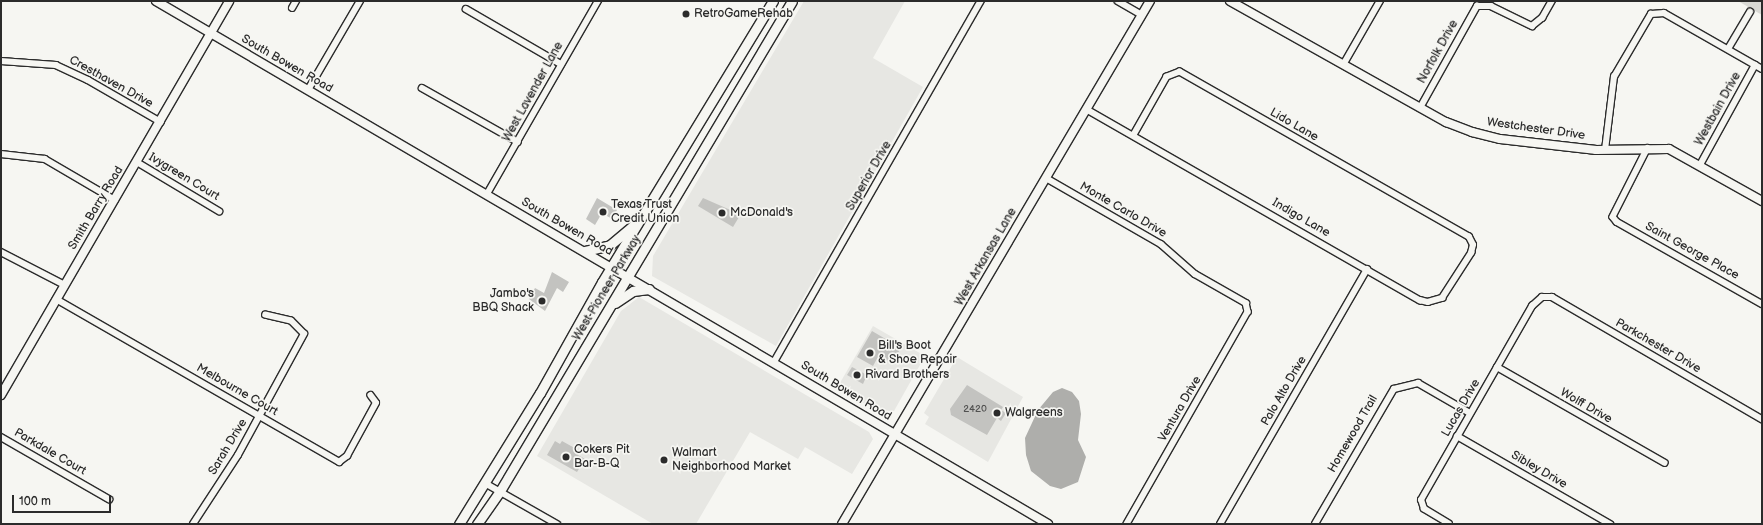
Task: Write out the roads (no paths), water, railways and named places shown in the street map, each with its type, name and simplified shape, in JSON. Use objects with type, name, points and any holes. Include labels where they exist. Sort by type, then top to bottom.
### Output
[{"type":"main road","name":"South Bowen Road","points":[[156,1],[585,251],[1048,524]]},
{"type":"main road","name":"Smith Barry Road","points":[[1,395],[138,162],[230,1]]},
{"type":"main road","name":"West Pioneer Parkway","points":[[458,524],[485,483],[612,267],[773,1]]},
{"type":"main road","name":"West Pioneer Parkway","points":[[477,524],[500,491],[792,1]]},
{"type":"main road","name":"West Arkansas Lane","points":[[842,524],[1150,1]]},
{"type":"main road","name":"Westchester Drive","points":[[1230,1],[1446,122],[1500,139],[1605,150],[1648,148],[1669,149],[1762,201]]},
{"type":"main road","points":[[716,95],[729,107]]},
{"type":"main road","points":[[585,251],[610,245],[644,216]]},
{"type":"main road","points":[[607,311],[620,298],[648,289]]},
{"type":"street","points":[[292,8],[296,1]]},
{"type":"street","points":[[308,90],[360,1]]},
{"type":"street","name":"West Lavender Lane","points":[[487,194],[598,1]]},
{"type":"street","name":"Superior Drive","points":[[774,362],[981,1]]},
{"type":"street","points":[[1118,1],[1142,14]]},
{"type":"street","points":[[1343,65],[1380,1]]},
{"type":"street","name":"Norfolk Drive","points":[[1420,108],[1477,6],[1491,6],[1532,26],[1542,18],[1552,1]]},
{"type":"street","points":[[466,9],[561,64]]},
{"type":"street","points":[[1605,150],[1614,77],[1649,15],[1656,12],[1664,13],[1762,69]]},
{"type":"street","points":[[1728,49],[1750,12]]},
{"type":"street","name":"Cresthaven Drive","points":[[1,61],[56,65],[88,80],[161,122]]},
{"type":"street","name":"Westbain Drive","points":[[1700,165],[1755,65]]},
{"type":"street","name":"Lido Lane","points":[[1134,135],[1168,77],[1180,72],[1469,236]]},
{"type":"street","points":[[422,88],[518,142]]},
{"type":"street","name":"Indigo Lane","points":[[1086,109],[1134,135],[1420,300],[1436,301],[1442,298],[1471,253],[1473,245],[1469,236]]},
{"type":"street","name":"Saint George Place","points":[[1648,148],[1613,217],[1617,222],[1762,304]]},
{"type":"street","points":[[1,154],[45,159],[115,200]]},
{"type":"street","name":"Ivygreen Court","points":[[138,162],[219,211]]},
{"type":"street","name":"Monte Carlo Drive","points":[[1046,178],[1160,244],[1194,274],[1246,304]]},
{"type":"street","points":[[1,252],[65,285]]},
{"type":"street","name":"Palo Alto Drive","points":[[1220,524],[1367,269]]},
{"type":"street","name":"Lucas Drive","points":[[1448,524],[1424,509],[1421,500],[1532,306],[1542,297]]},
{"type":"street","name":"Parkchester Drive","points":[[1542,297],[1552,297],[1762,419]]},
{"type":"street","name":"Melbourne Court","points":[[56,300],[339,462],[347,456],[376,403],[371,396]]},
{"type":"street","name":"Ventura Drive","points":[[1127,524],[1248,312],[1246,304]]},
{"type":"street","name":"Sarah Drive","points":[[193,524],[260,416],[304,334],[291,321],[266,315]]},
{"type":"street","name":"Wolff Drive","points":[[1496,367],[1665,464]]},
{"type":"street","name":"Homewood Trail","points":[[1315,524],[1394,389],[1418,383],[1470,413]]},
{"type":"street","name":"Sibley Drive","points":[[1457,436],[1610,524]]},
{"type":"street","name":"Parkdale Court","points":[[1,437],[109,499]]},
{"type":"street","points":[[485,483],[557,524]]},
{"type":"place","name":"RetroGameRehab","points":[[686,14]]},
{"type":"place","name":"Texas Trust Credit Union","points":[[603,212]]},
{"type":"place","name":"McDonald's","points":[[722,213]]},
{"type":"place","name":"Jambo's BBQ Shack","points":[[542,301]]},
{"type":"place","name":"Bill's Boot & Shoe Repair","points":[[870,353]]},
{"type":"place","name":"Rivard Brothers","points":[[857,375]]},
{"type":"place","name":"Walgreens","points":[[997,413]]},
{"type":"place","name":"Cokers Pit Bar-B-Q","points":[[566,457]]},
{"type":"place","name":"Walmart Neighborhood Market","points":[[664,460]]}]
